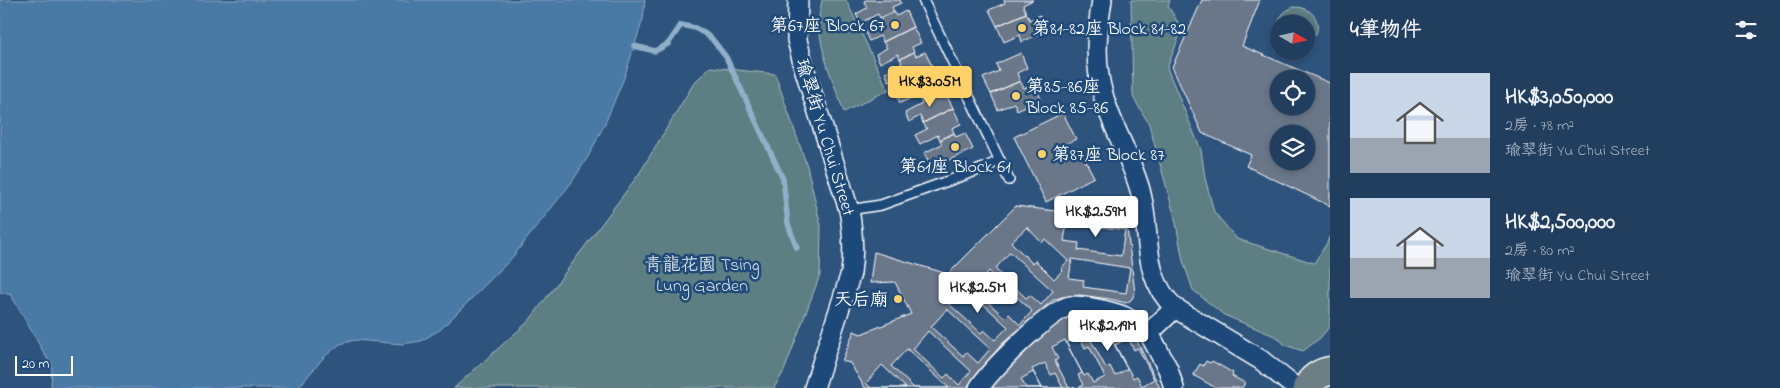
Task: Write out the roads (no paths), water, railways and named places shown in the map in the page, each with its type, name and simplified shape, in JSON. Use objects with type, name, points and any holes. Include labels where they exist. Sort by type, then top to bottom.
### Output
[{"type":"main road","points":[[1307,388],[1313,379],[1329,370]]},
{"type":"street","name":"瑜翠街 Yu Chui Street","points":[[798,0],[797,40],[849,210],[853,231],[851,273],[814,388]]},
{"type":"street","points":[[1102,0],[1097,38],[1098,73],[1106,107],[1141,192],[1152,272],[1156,286],[1175,308],[1261,360],[1296,388]]},
{"type":"street","points":[[979,388],[984,380],[1015,347],[1063,308],[1080,306],[1123,316],[1149,333],[1168,368],[1174,388]]},
{"type":"street","points":[[1149,333],[1175,308]]},
{"type":"lane","points":[[923,0],[1009,180]]},
{"type":"lane","points":[[849,210],[881,205],[984,168],[1000,160]]},
{"type":"water","points":[[0,0],[645,0],[643,19],[624,78],[589,155],[572,182],[510,260],[441,329],[421,341],[402,344],[355,340],[340,344],[324,357],[298,388],[51,388],[52,367],[11,295],[0,292]]},
{"type":"waterway","points":[[634,46],[655,51],[668,44],[681,25],[695,28],[712,39],[726,57],[783,179],[788,224],[797,248]]},
{"type":"place","name":"第67座 Block 67","points":[[895,25]]},
{"type":"place","name":"第81-82座 Block 81-82","points":[[1022,28]]},
{"type":"place","name":"第85-86座 Block 85-86","points":[[1016,96]]},
{"type":"place","name":"第61座 Block 61","points":[[955,147]]},
{"type":"place","name":"第87座 Block 87","points":[[1042,154]]},
{"type":"place","name":"天后廟","points":[[898,299]]},
{"type":"park label","name":"青龍花園 Tsing Lung Garden","points":[[702,274]]}]
